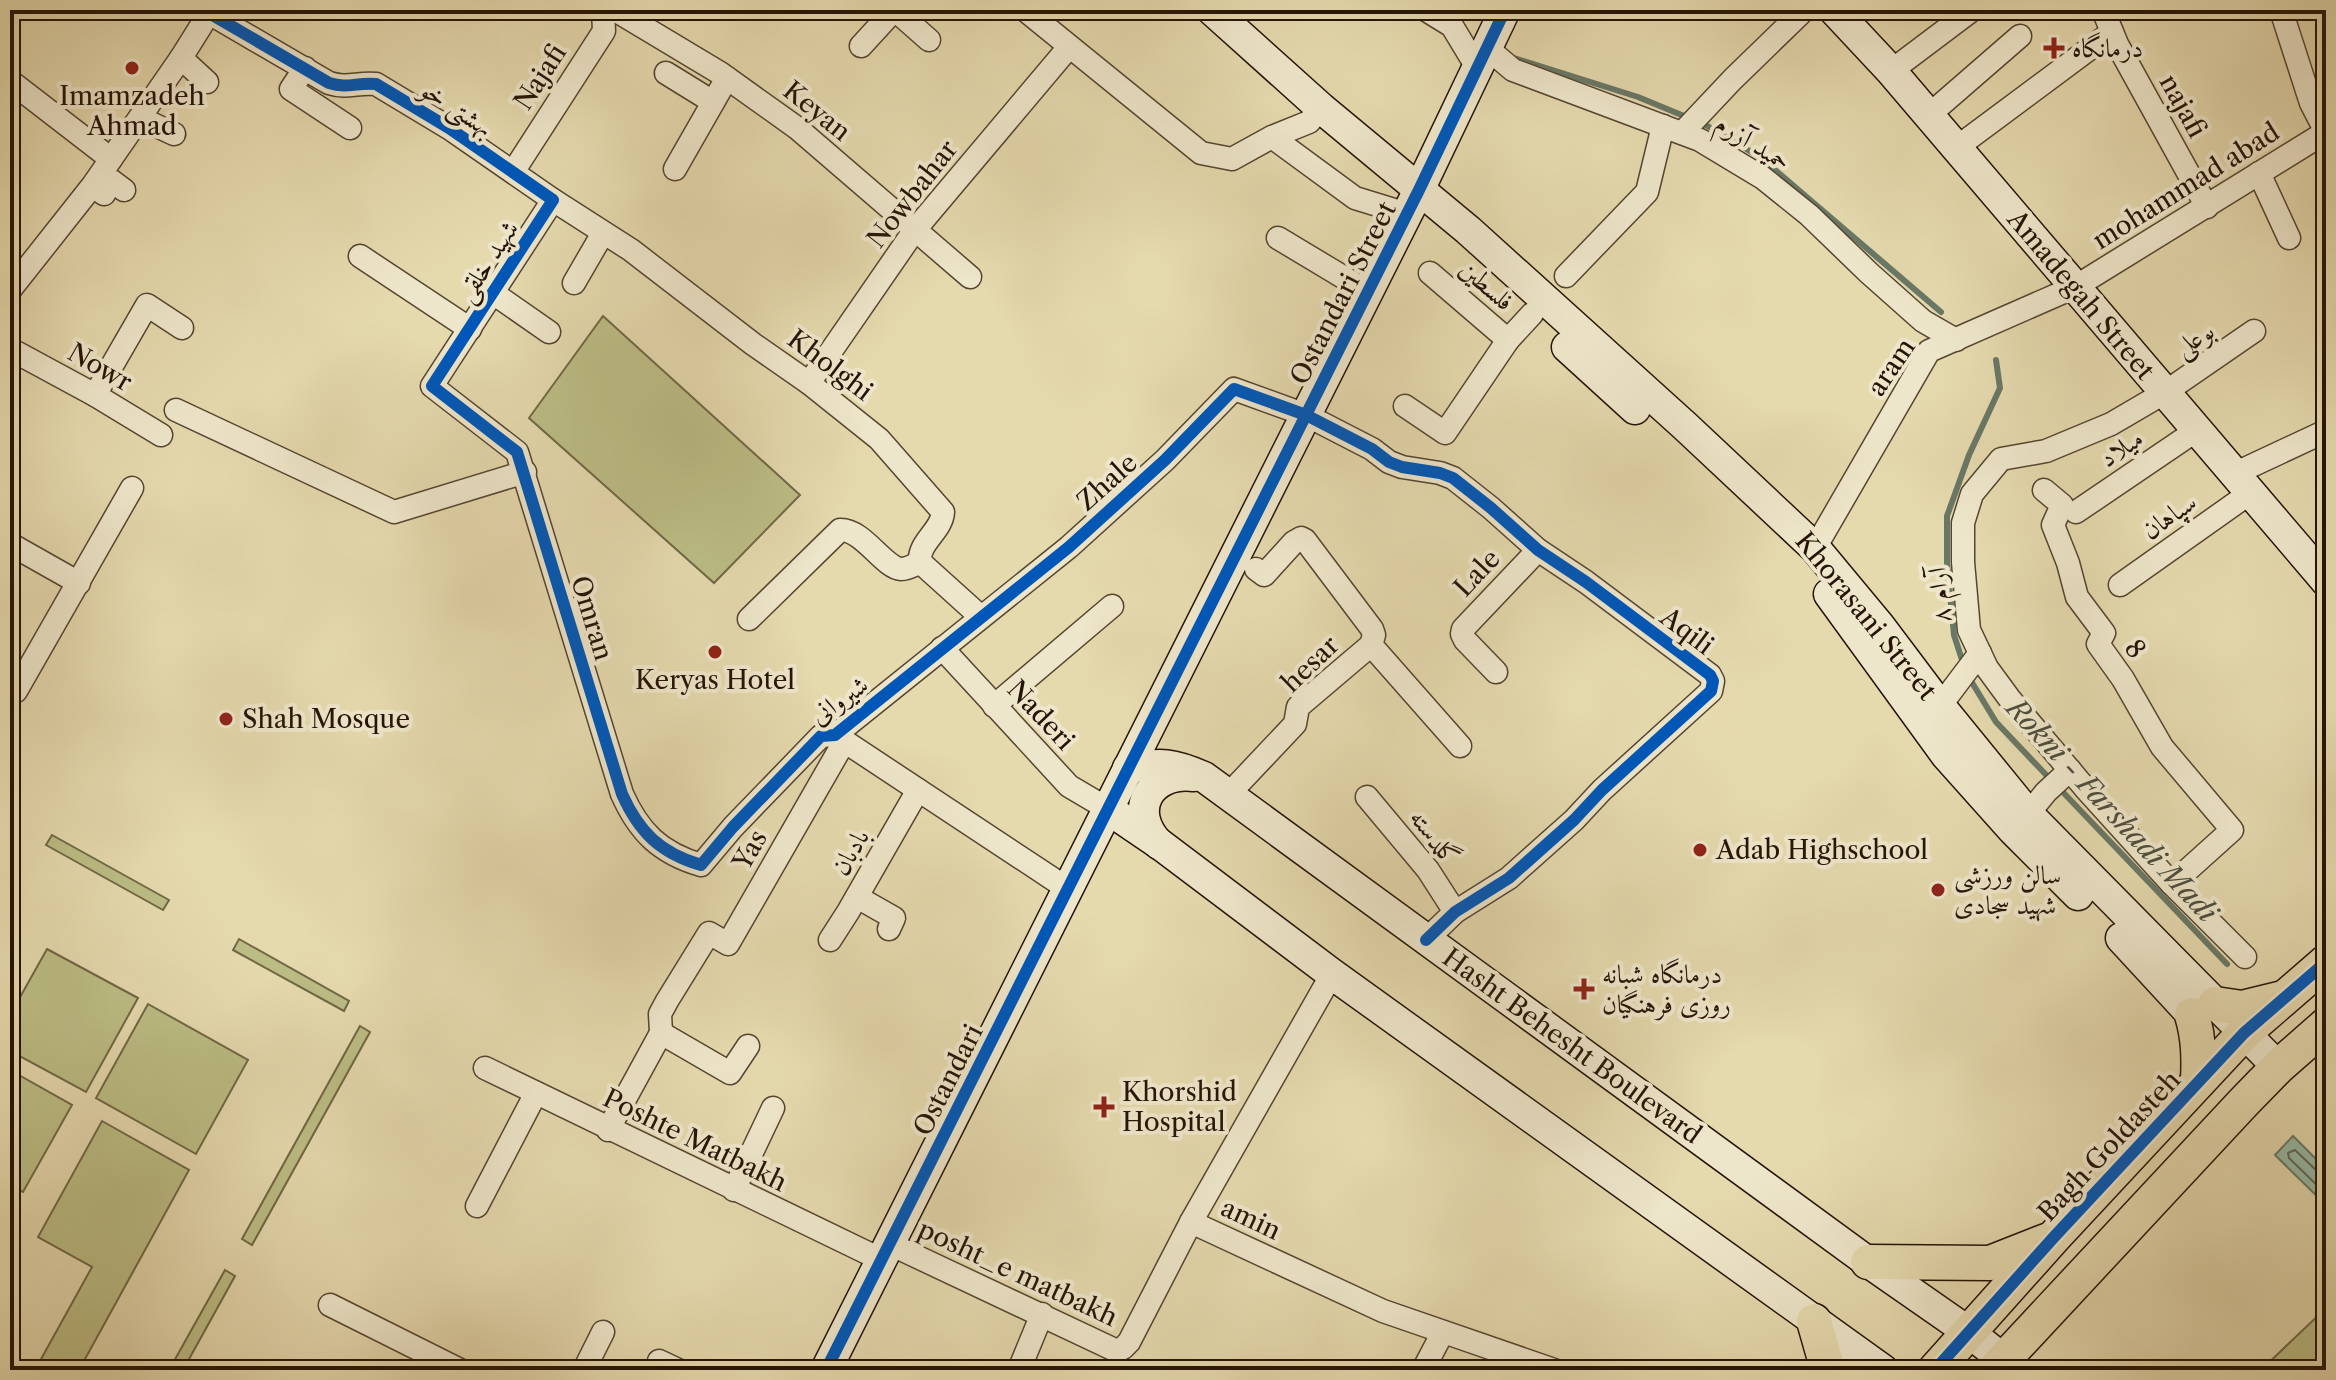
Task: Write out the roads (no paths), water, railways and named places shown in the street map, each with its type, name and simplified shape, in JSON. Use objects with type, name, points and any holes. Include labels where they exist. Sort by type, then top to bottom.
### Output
[{"type":"main road","points":[[1212,10],[1321,108],[1412,204]]},
{"type":"main road","name":"Ostandari Street","points":[[1108,809],[1412,204],[1505,10]]},
{"type":"main road","name":"Amadegah Street","points":[[1834,10],[1929,115],[2326,581]]},
{"type":"main road","name":"Khorasani Street","points":[[1412,204],[1532,314],[1815,548],[2028,814],[2195,1006]]},
{"type":"main road","name":"Khorasani Street","points":[[1412,204],[1490,250],[1710,463],[1831,597],[1946,755],[2013,830],[2124,941],[2195,1006]]},
{"type":"main road","name":"Hasht Behesht Boulevard","points":[[1128,768],[1156,764],[1178,766],[1204,777],[1868,1262],[1970,1333],[1999,1365]]},
{"type":"main road","points":[[1161,845],[1150,834],[1144,820],[1144,805],[1150,791],[1159,781],[1172,776],[1204,777]]},
{"type":"main road","points":[[1108,809],[1883,1370]]},
{"type":"main road","name":"Ostandari","points":[[826,1370],[1108,809]]},
{"type":"main road","name":"Bagh Goldasteh","points":[[1935,1370],[2244,1033],[2326,962]]},
{"type":"main road","points":[[2195,1006],[2242,1008],[2284,998]]},
{"type":"main road","points":[[2195,1006],[2244,1033],[2278,1067]]},
{"type":"main road","points":[[2195,1006],[2198,1082]]},
{"type":"main road","points":[[1999,1365],[2278,1067],[2326,1025]]},
{"type":"main road","points":[[1868,1262],[1990,1263],[2054,1237]]},
{"type":"main road","points":[[1814,1321],[1828,1370]]},
{"type":"street","name":"Najafi","points":[[513,172],[604,31],[603,10]]},
{"type":"street","name":"Keyan","points":[[615,10],[727,78],[797,128],[970,277]]},
{"type":"street","points":[[861,46],[895,10],[929,40]]},
{"type":"street","points":[[1025,10],[1201,153],[1232,159],[1272,137],[1309,122],[1321,108]]},
{"type":"street","points":[[1426,10],[1452,26],[1482,58]]},
{"type":"street","points":[[1566,276],[1647,192],[1672,130],[1733,79],[1804,10]]},
{"type":"street","points":[[1891,71],[1972,10]]},
{"type":"street","name":"najafi","points":[[2103,10],[2117,44],[2207,207]]},
{"type":"street","points":[[2281,10],[2311,103],[2326,132]]},
{"type":"street","points":[[10,290],[93,185],[210,11],[305,68],[291,89],[350,128]]},
{"type":"street","points":[[1956,148],[2112,32]]},
{"type":"street","points":[[1929,115],[2020,36]]},
{"type":"street","name":"Nowbahar","points":[[809,383],[914,231],[1069,47]]},
{"type":"street","points":[[181,58],[207,82]]},
{"type":"street","name":"حمید آزرم","points":[[1482,58],[1700,140],[1763,178],[1809,215],[1923,321],[1956,340]]},
{"type":"street","name":"بهشتی خو","points":[[305,68],[329,83],[343,87],[376,84],[449,128],[513,172]]},
{"type":"street","points":[[666,73],[713,102]]},
{"type":"street","points":[[675,169],[727,78]]},
{"type":"street","points":[[10,81],[111,159]]},
{"type":"street","points":[[140,118],[174,134]]},
{"type":"street","name":"mohammad abad","points":[[2075,287],[2326,132]]},
{"type":"street","points":[[1272,137],[1355,198],[1412,204]]},
{"type":"street","points":[[513,172],[553,200]]},
{"type":"street","points":[[2259,173],[2289,238]]},
{"type":"street","points":[[93,185],[104,194],[112,181],[124,190]]},
{"type":"street","name":"Kholghi","points":[[553,200],[631,250],[879,439],[943,512],[943,520],[919,553],[920,562]]},
{"type":"street","name":"شهید خلقی","points":[[432,386],[553,200]]},
{"type":"street","points":[[574,283],[603,233]]},
{"type":"street","points":[[1278,238],[1368,292]]},
{"type":"street","points":[[360,256],[470,329]]},
{"type":"street","name":"فلسطین","points":[[1430,273],[1508,340]]},
{"type":"street","name":"aram","points":[[1815,548],[1929,351],[2075,287]]},
{"type":"street","points":[[493,293],[549,332]]},
{"type":"street","points":[[95,395],[147,305],[182,328]]},
{"type":"street","points":[[1405,406],[1445,433],[1508,340],[1532,314]]},
{"type":"street","name":"بوعلی","points":[[2164,393],[2254,331]]},
{"type":"street","name":"Nowr","points":[[10,349],[161,435]]},
{"type":"street","name":"Omran","points":[[432,386],[517,452],[627,806],[647,835],[664,849],[701,865]]},
{"type":"street","name":"Zhale","points":[[942,648],[1069,547],[1165,460],[1234,389],[1306,415]]},
{"type":"street","name":"۸ آرام","points":[[2164,393],[2111,424],[2046,451],[2001,459],[1972,494],[1963,523],[1969,630],[1987,668],[2009,698],[2172,884],[2245,957]]},
{"type":"street","points":[[176,410],[394,512],[525,472]]},
{"type":"street","name":"Aqili","points":[[1306,415],[1372,449],[1389,462],[1453,478],[1538,550],[1586,582],[1710,675],[1713,681],[1711,691],[1602,790],[1574,820],[1509,878],[1455,912],[1426,940]]},
{"type":"street","name":"میلاد","points":[[2076,512],[2197,430]]},
{"type":"street","name":"سپاهان","points":[[2120,585],[2242,483],[2326,431]]},
{"type":"street","points":[[16,691],[132,488]]},
{"type":"street","name":"8","points":[[2044,490],[2062,505],[2053,525],[2077,597],[2104,633],[2098,644],[2123,679],[2162,747],[2232,830],[2172,884]]},
{"type":"street","points":[[749,619],[840,530],[847,530],[867,543],[896,568],[905,569],[920,562],[981,617]]},
{"type":"street","name":"hesar","points":[[1227,796],[1295,724],[1298,707],[1371,645],[1374,635],[1305,540],[1301,538],[1294,542],[1264,575],[1256,569]]},
{"type":"street","points":[[10,544],[79,583]]},
{"type":"street","name":"Lale","points":[[1496,672],[1465,640],[1463,629],[1538,550]]},
{"type":"street","points":[[994,706],[1112,606]]},
{"type":"street","name":"hesar","points":[[1371,645],[1460,746]]},
{"type":"street","name":"شیروانی","points":[[701,865],[733,827],[821,736],[840,738],[942,648]]},
{"type":"street","name":"Naderi","points":[[942,648],[1069,786],[1108,809]]},
{"type":"street","points":[[1940,706],[1980,653]]},
{"type":"street","points":[[840,738],[1068,889]]},
{"type":"street","name":"Yas","points":[[661,1033],[660,1014],[709,933],[728,944],[840,738]]},
{"type":"street","points":[[2028,814],[2070,770]]},
{"type":"street","name":"بادبان","points":[[830,940],[918,790]]},
{"type":"street","name":"گلدسته","points":[[1367,797],[1428,870],[1455,912]]},
{"type":"street","points":[[857,897],[894,918],[889,929]]},
{"type":"street","name":"amin","points":[[1332,974],[1191,1222],[1383,1311],[1554,1370]]},
{"type":"street","points":[[608,1130],[661,1033],[730,1073],[748,1046]]},
{"type":"street","name":"Poshte Matbakh","points":[[485,1068],[734,1190],[886,1252]]},
{"type":"street","points":[[477,1206],[536,1093]]},
{"type":"street","points":[[734,1190],[773,1108]]},
{"type":"street","name":"posht_e matbakh","points":[[886,1252],[1042,1314],[1117,1351],[1129,1342],[1191,1222]]},
{"type":"street","points":[[330,1305],[460,1370]]},
{"type":"street","points":[[1019,1370],[1042,1314]]},
{"type":"street","points":[[584,1370],[603,1332]]},
{"type":"street","points":[[1423,1370],[1443,1332]]},
{"type":"water","points":[[2293,1136],[2326,1169],[2326,1205],[2275,1155]]},
{"type":"waterway","name":"Rokni - Farshadi Madi","points":[[1396,10],[1404,16]]},
{"type":"waterway","name":"Rokni - Farshadi Madi","points":[[1514,58],[1638,97],[1684,116]]},
{"type":"waterway","name":"Rokni - Farshadi Madi","points":[[1704,124],[1760,157],[1941,312]]},
{"type":"waterway","name":"Rokni - Farshadi Madi","points":[[1964,666],[1954,635],[1947,563],[1947,516],[1969,455],[2000,388],[1996,360]]},
{"type":"waterway","name":"Rokni - Farshadi Madi","points":[[1968,676],[1996,722],[2050,779]]},
{"type":"waterway","name":"Rokni - Farshadi Madi","points":[[2058,787],[2227,964]]},
{"type":"place","name":"درمانگاه","points":[[2054,48]]},
{"type":"place","name":"Imamzadeh Ahmad","points":[[132,68]]},
{"type":"place","name":"Keryas Hotel","points":[[715,652]]},
{"type":"place","name":"Shah Mosque","points":[[226,719]]},
{"type":"place","name":"Adab Highschool","points":[[1700,850]]},
{"type":"place","name":"سالن ورزشی شهید سجادی","points":[[1938,890]]},
{"type":"place","name":"درمانگاه شبانه روزی فرهنگیان","points":[[1584,989]]},
{"type":"place","name":"Khorshid Hospital","points":[[1104,1107]]}]
